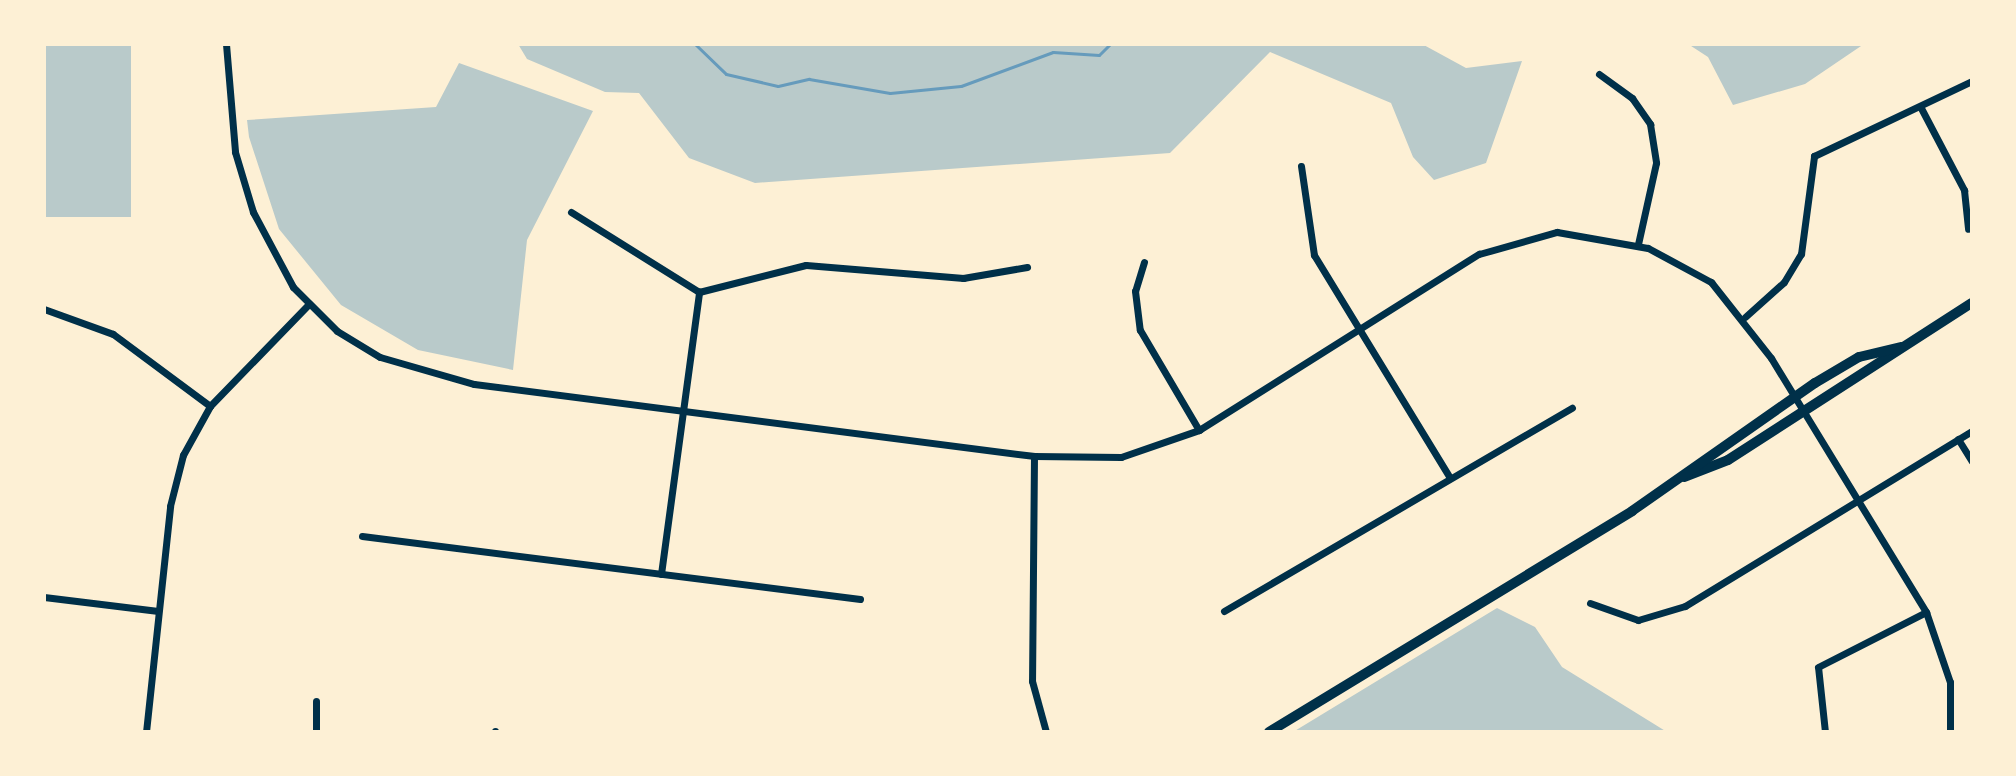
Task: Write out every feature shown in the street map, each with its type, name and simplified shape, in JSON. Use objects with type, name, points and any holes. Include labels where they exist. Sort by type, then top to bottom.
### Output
[{"type":"main road","points":[[1676,480],[1728,460],[1972,303]]},
{"type":"main road","points":[[1269,732],[1676,480],[1793,397],[1859,357],[1901,347]]},
{"type":"street","points":[[226,44],[235,152],[253,212],[308,305],[358,345],[431,376],[1034,456],[1134,456],[1199,430],[1479,254],[1519,238],[1557,232],[1638,244],[1703,277],[1745,317],[1802,415],[1926,612],[1950,682],[1950,732]]},
{"type":"street","points":[[1599,74],[1632,98],[1650,124],[1656,163],[1638,244]]},
{"type":"street","points":[[1745,317],[1784,282],[1801,254],[1814,156],[1921,108],[1972,81]]},
{"type":"street","points":[[1921,108],[1964,190],[1968,229]]},
{"type":"street","points":[[1301,166],[1314,255],[1449,476]]},
{"type":"street","points":[[571,212],[699,292],[806,265],[963,278],[1027,267]]},
{"type":"street","points":[[1144,262],[1135,291],[1140,330],[1199,430]]},
{"type":"street","points":[[661,574],[699,292]]},
{"type":"street","points":[[146,732],[174,482],[210,406],[308,305]]},
{"type":"street","points":[[44,309],[113,334],[210,406]]},
{"type":"street","points":[[1224,611],[1449,476],[1572,408]]},
{"type":"street","points":[[1590,603],[1638,620],[1670,612],[1972,431]]},
{"type":"street","points":[[1958,439],[1972,461]]},
{"type":"street","points":[[1034,456],[1032,681],[1044,732]]},
{"type":"street","points":[[362,536],[860,599]]},
{"type":"street","points":[[44,597],[158,611]]},
{"type":"street","points":[[1825,732],[1818,667],[1926,612]]},
{"type":"street","points":[[316,701],[316,732]]},
{"type":"shaded area","points":[[44,44],[131,44],[131,217],[44,217]]},
{"type":"shaded area","points":[[518,44],[1422,44],[1466,68],[1522,61],[1486,163],[1434,180],[1413,157],[1391,103],[1270,52],[1170,153],[755,183],[689,158],[639,93],[605,92],[527,59]]},
{"type":"shaded area","points":[[1688,44],[1864,44],[1805,84],[1733,105],[1708,57]]},
{"type":"shaded area","points":[[459,63],[593,111],[527,240],[513,370],[418,350],[341,305],[279,229],[249,137],[247,120],[436,107]]},
{"type":"shaded area","points":[[1497,608],[1535,627],[1562,667],[1667,732],[1293,732]]},
{"type":"waterway","points":[[695,44],[726,74],[778,86],[809,79],[890,93],[961,86],[1053,52],[1099,55],[1110,44]]}]
